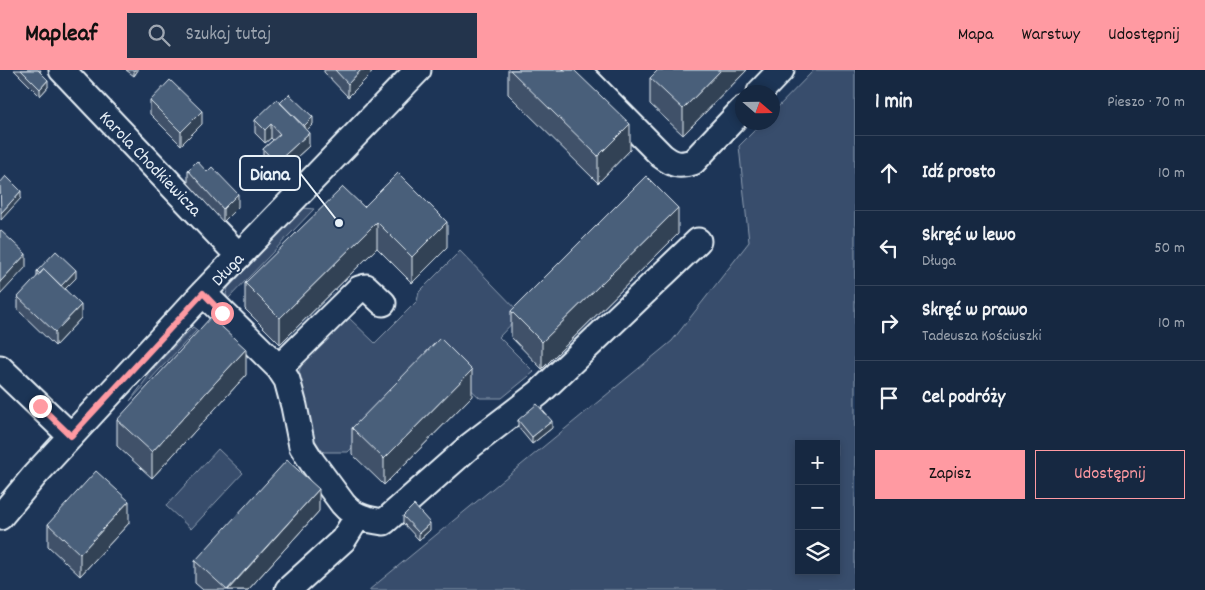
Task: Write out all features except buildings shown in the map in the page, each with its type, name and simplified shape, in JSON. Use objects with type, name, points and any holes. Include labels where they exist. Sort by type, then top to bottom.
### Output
[{"type":"street","name":"Karola Chodkiewicza","points":[[62,70],[239,256]]},
{"type":"street","name":"Długa","points":[[0,517],[10,503],[203,293],[418,70]]},
{"type":"street","points":[[576,70],[671,163],[682,165],[693,162],[735,117]]},
{"type":"street","points":[[767,85],[781,70]]},
{"type":"street","points":[[203,293],[279,368],[287,380],[302,446],[346,508],[358,516],[384,522],[470,446],[539,393],[698,241]]},
{"type":"street","points":[[279,368],[359,290],[366,288],[383,303]]},
{"type":"street","points":[[0,368],[71,436]]},
{"type":"street","points":[[288,590],[343,540],[358,516]]},
{"type":"shaded area","points":[[814,70],[855,70],[855,590],[369,590],[672,341],[749,242],[739,146],[755,130],[780,130],[780,105]]},
{"type":"shaded area","points":[[303,208],[314,209],[228,299],[226,294],[228,288]]},
{"type":"shaded area","points":[[460,251],[521,314],[499,337],[534,372],[502,398],[480,398],[438,359],[348,452],[324,452],[309,441],[299,371],[304,360],[334,327],[349,318],[375,343],[417,301],[419,292]]},
{"type":"shaded area","points":[[193,327],[197,330],[130,401],[158,363]]},
{"type":"shaded area","points":[[218,449],[243,473],[191,529],[166,506]]},
{"type":"place","name":"Diana","points":[[339,223]]},
{"type":"route","points":[[40,406],[71,436],[203,293],[222,313]]}]
